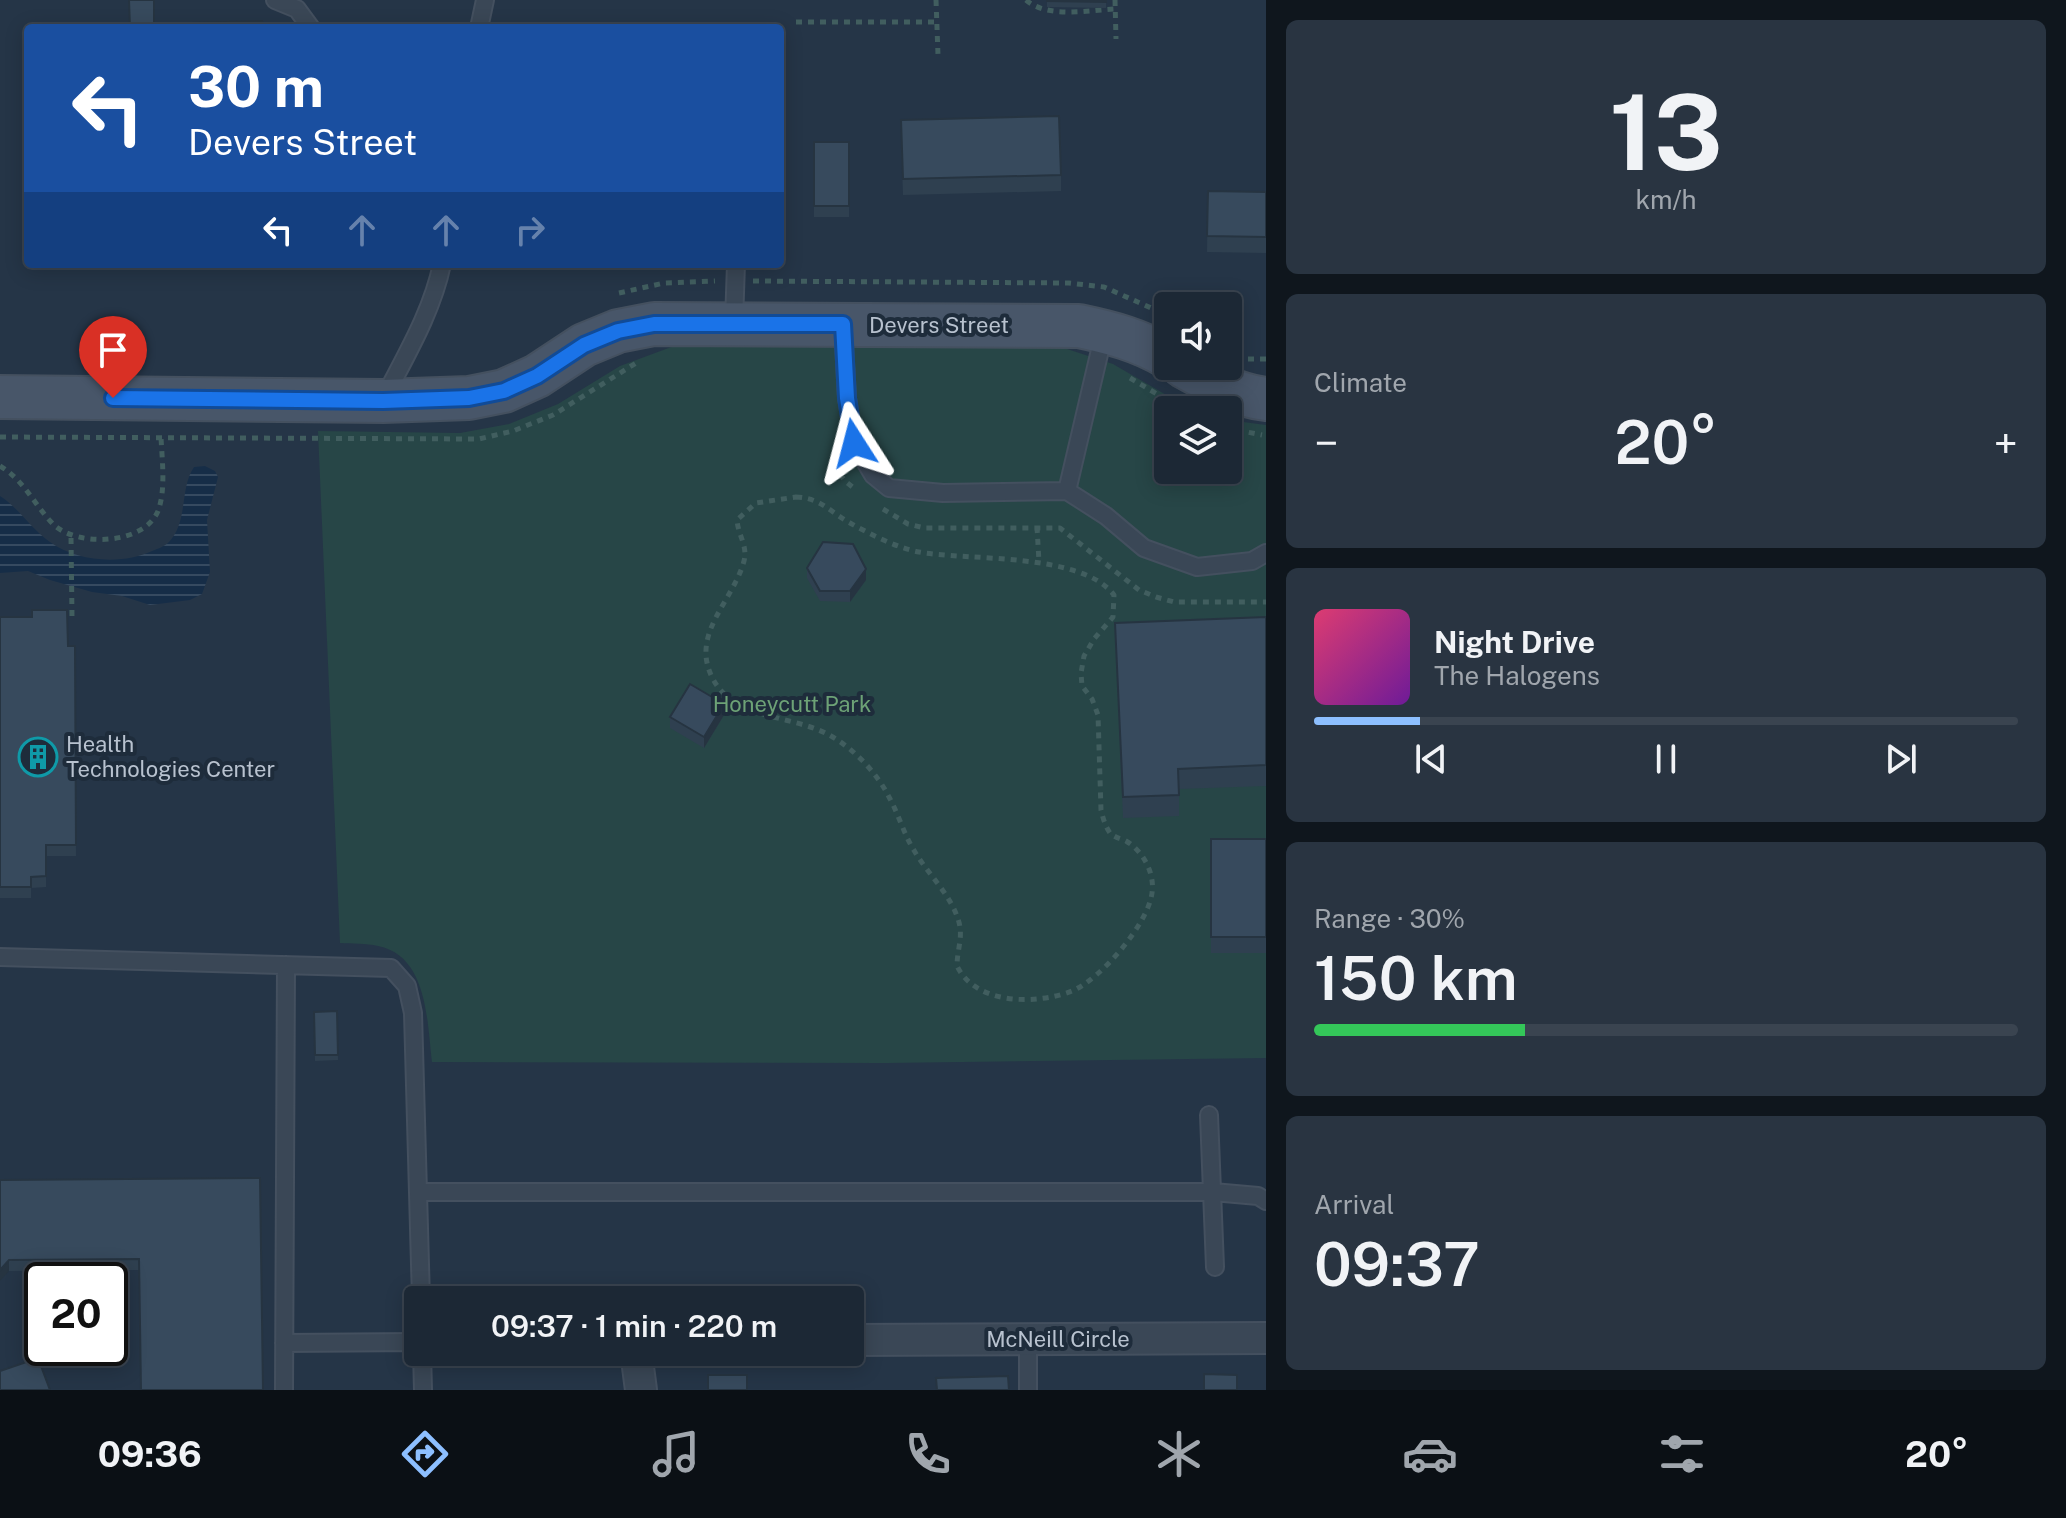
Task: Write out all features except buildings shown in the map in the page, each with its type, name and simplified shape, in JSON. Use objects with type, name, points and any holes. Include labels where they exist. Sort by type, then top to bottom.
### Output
[{"type":"street","name":"Devers Street","points":[[0,397],[383,401],[487,395],[537,376],[584,345],[618,331],[654,324],[1079,326],[1101,347],[1149,346],[1154,349]]},
{"type":"street","points":[[1207,380],[1249,397],[1266,399]]},
{"type":"street","name":"McNeill Circle","points":[[864,1340],[1266,1338]]},
{"type":"street","points":[[638,1366],[641,1390]]},
{"type":"lane","points":[[275,0],[297,9],[308,24]]},
{"type":"lane","points":[[480,24],[485,0]]},
{"type":"lane","points":[[383,401],[424,319],[441,268]]},
{"type":"lane","points":[[734,323],[736,268]]},
{"type":"lane","points":[[843,324],[847,398],[854,443],[873,475],[889,488],[943,493],[1067,491],[1106,516],[1144,548],[1197,567],[1252,561],[1266,553]]},
{"type":"lane","points":[[1067,491],[1101,347]]},
{"type":"lane","points":[[0,957],[391,968],[407,986],[413,1013],[421,1286]]},
{"type":"lane","points":[[284,1390],[286,965]]},
{"type":"lane","points":[[1209,1115],[1215,1267]]},
{"type":"lane","points":[[418,1192],[1213,1192],[1258,1196],[1266,1201]]},
{"type":"lane","points":[[1028,1339],[1028,1390]]},
{"type":"lane","points":[[284,1343],[404,1342]]},
{"type":"lane","points":[[422,1366],[423,1390]]},
{"type":"path","points":[[936,0],[938,55]]},
{"type":"path","points":[[1026,0],[1051,11],[1115,9]]},
{"type":"path","points":[[1115,0],[1116,39]]},
{"type":"path","points":[[796,22],[936,22]]},
{"type":"path","points":[[1101,347],[1125,375],[1160,396]]},
{"type":"path","points":[[0,437],[479,439],[513,431],[553,415],[635,364],[650,359]]},
{"type":"path","points":[[0,466],[29,493],[54,524],[71,536],[84,540],[111,538],[141,531],[157,512],[162,477],[161,437]]},
{"type":"path","points":[[833,464],[845,481],[857,490]]},
{"type":"path","points":[[811,498],[849,523],[915,551],[1039,563],[1093,578],[1107,586],[1114,595],[1113,617],[1102,627],[1084,656],[1082,686],[1092,699],[1098,715],[1101,810],[1105,823],[1112,836],[1126,841],[1140,852],[1150,870],[1152,894],[1142,918],[1126,943],[1108,966],[1088,982],[1072,991],[1054,995],[1030,999],[1007,998],[985,993],[962,978],[957,966],[962,943],[957,915],[915,852],[888,794],[874,774],[833,737],[792,720],[750,711],[729,698],[714,681],[707,663],[706,645],[710,629],[739,576],[745,558],[745,546],[738,533],[737,520],[756,503],[811,498]]},
{"type":"path","points":[[880,508],[908,524],[925,528],[1060,528],[1139,590],[1156,597],[1174,602],[1266,602]]},
{"type":"path","points":[[1037,527],[1039,563]]},
{"type":"path","points":[[57,617],[72,617],[71,536]]},
{"type":"green space","name":"Honeycutt Park","points":[[674,346],[1064,348],[1113,364],[1168,396],[1154,396],[1154,484],[1242,484],[1242,422],[1266,425],[1266,1058],[886,1063],[432,1062],[422,993],[407,963],[394,952],[378,946],[340,943],[318,431],[460,433],[509,424],[558,404],[620,366]]},
{"type":"water","points":[[205,466],[215,471],[218,477],[207,520],[210,572],[202,594],[190,600],[150,605],[122,596],[92,592],[28,571],[0,573],[0,496],[43,537],[61,549],[87,557],[114,560],[140,555],[168,543],[175,535],[182,516],[189,476],[194,467]]},
{"type":"place","name":"Health Technologies Center","points":[[38,757]]},
{"type":"route","points":[[113,398],[383,401],[469,398],[504,391],[537,376],[584,345],[618,331],[654,324],[843,324],[847,398],[854,443]]}]
